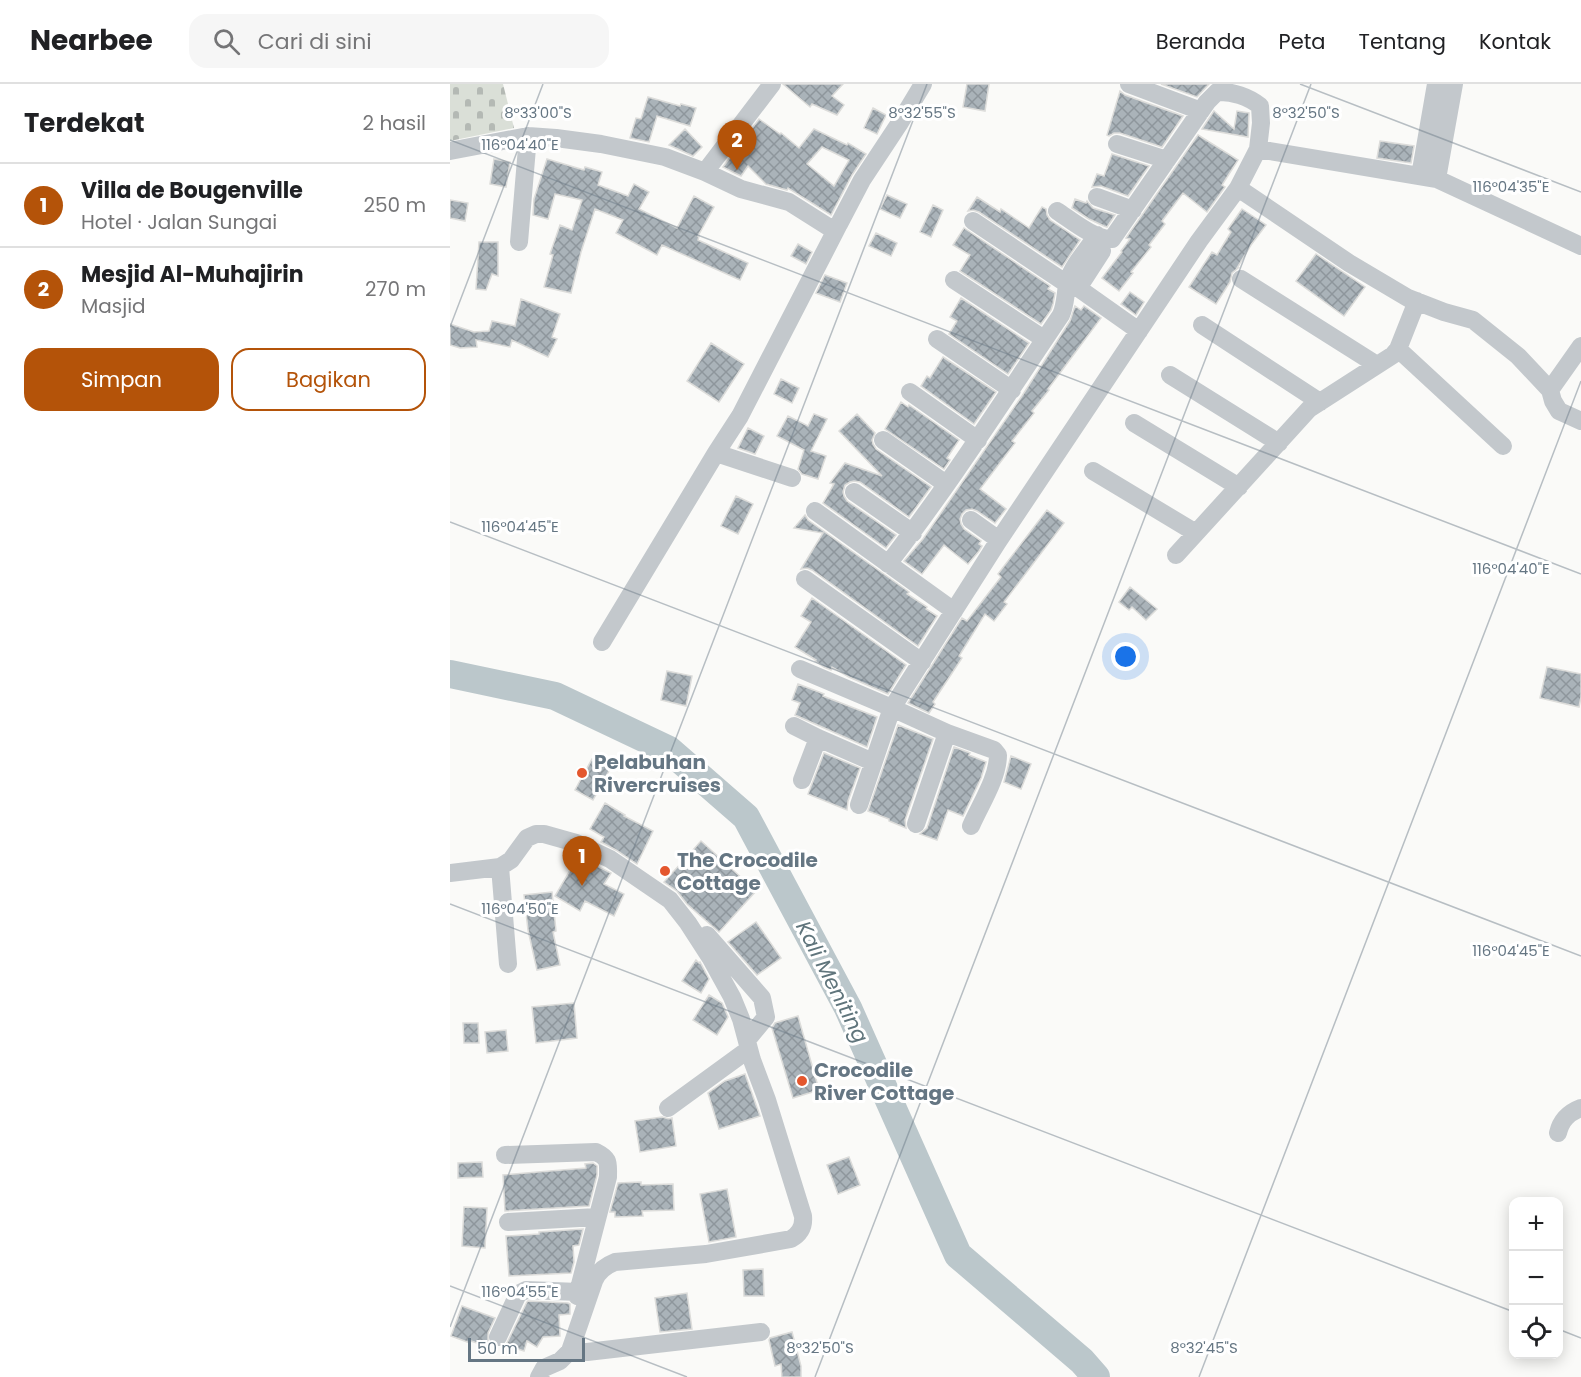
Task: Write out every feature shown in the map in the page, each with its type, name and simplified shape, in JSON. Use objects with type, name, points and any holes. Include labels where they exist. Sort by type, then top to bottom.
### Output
[{"type":"street","points":[[705,172],[772,84]]},
{"type":"street","points":[[602,642],[740,416],[862,180],[923,84]]},
{"type":"street","points":[[1129,84],[1201,111]]},
{"type":"street","points":[[1429,177],[1436,84]]},
{"type":"street","points":[[1429,177],[1454,84]]},
{"type":"street","points":[[859,805],[892,708],[999,540],[1199,241],[1238,188],[1258,149],[1261,133],[1260,106],[1254,101],[1230,93],[1217,93],[1207,102],[1112,239],[1099,243],[1070,274],[1065,307],[978,440],[888,564]]},
{"type":"street","points":[[519,242],[528,136]]},
{"type":"street","points":[[450,151],[528,136],[556,138],[657,156],[705,172],[741,189],[789,202],[826,226],[839,224]]},
{"type":"street","points":[[1118,144],[1167,159]]},
{"type":"street","points":[[1258,149],[1429,177],[1581,246]]},
{"type":"street","points":[[1238,188],[1349,263],[1417,302],[1473,320],[1518,356],[1550,390],[1559,411],[1581,421]]},
{"type":"street","points":[[1097,197],[1133,210]]},
{"type":"street","points":[[1057,211],[1099,243]]},
{"type":"street","points":[[973,221],[1067,284]]},
{"type":"street","points":[[1099,243],[1080,285],[1082,291],[1139,331]]},
{"type":"street","points":[[1241,279],[1377,365]]},
{"type":"street","points":[[954,280],[1044,339]]},
{"type":"street","points":[[1176,555],[1309,409],[1393,356],[1417,302]]},
{"type":"street","points":[[1203,325],[1320,402]]},
{"type":"street","points":[[937,339],[1012,390]]},
{"type":"street","points":[[1550,390],[1581,346]]},
{"type":"street","points":[[1398,349],[1503,446]]},
{"type":"street","points":[[1170,375],[1279,443]]},
{"type":"street","points":[[910,392],[978,440]]},
{"type":"street","points":[[1134,423],[1239,487]]},
{"type":"street","points":[[883,440],[946,484]]},
{"type":"street","points":[[716,453],[792,478]]},
{"type":"street","points":[[1093,471],[1196,533]]},
{"type":"street","points":[[854,492],[912,533]]},
{"type":"street","points":[[815,511],[954,611]]},
{"type":"street","points":[[971,520],[999,540]]},
{"type":"street","points":[[805,579],[922,662]]},
{"type":"street","points":[[800,669],[947,733],[994,750],[998,755],[995,773],[971,826]]},
{"type":"street","points":[[794,726],[873,762]]},
{"type":"street","points":[[916,824],[947,733]]},
{"type":"street","points":[[802,780],[818,738]]},
{"type":"street","points":[[450,873],[500,867],[511,860],[527,838],[536,834],[544,834],[576,843],[610,859],[670,900],[688,923],[722,977],[741,1019],[802,1212],[801,1230],[791,1239],[706,1254],[619,1262],[602,1269],[594,1281],[570,1351],[563,1359],[543,1368],[539,1377]]},
{"type":"street","points":[[500,867],[508,964]]},
{"type":"street","points":[[668,1108],[748,1044],[766,1017],[762,998],[706,934]]},
{"type":"street","points":[[1558,1133],[1560,1124],[1566,1117],[1581,1107]]},
{"type":"street","points":[[505,1155],[596,1152],[605,1156],[608,1162],[608,1177],[579,1292],[555,1364]]},
{"type":"street","points":[[508,1222],[597,1217]]},
{"type":"street","points":[[498,1337],[518,1294],[522,1291],[579,1292]]},
{"type":"street","points":[[570,1351],[587,1352],[761,1332]]},
{"type":"green space","points":[[450,84],[503,84],[514,128],[450,141]]},
{"type":"building","points":[[783,84],[843,84],[832,96],[844,105],[837,115],[812,104],[810,107]]},
{"type":"building","points":[[967,84],[989,84],[985,111],[963,107]]},
{"type":"building","points":[[1161,84],[1209,84],[1197,97]]},
{"type":"building","points":[[1120,91],[1125,95],[1183,116],[1162,147],[1120,133],[1107,135]]},
{"type":"building","points":[[648,97],[696,108],[690,126],[657,116],[649,142],[630,138],[636,118],[641,119]]},
{"type":"building","points":[[873,108],[886,115],[877,134],[864,128]]},
{"type":"building","points":[[1214,111],[1234,129],[1237,111],[1249,113],[1248,137],[1202,129]]},
{"type":"building","points":[[759,119],[799,148],[814,129],[847,145],[848,143],[866,154],[831,215],[788,188],[787,190],[766,184],[748,166],[741,176],[723,167]],"holes":[[[822,147],[849,160],[834,186],[807,164]]]},
{"type":"building","points":[[685,129],[702,147],[693,156],[669,145]]},
{"type":"building","points":[[1198,135],[1238,160],[1222,185],[1225,187],[1207,212],[1183,193],[1162,221],[1165,224],[1149,245],[1151,247],[1119,291],[1102,278],[1130,239],[1126,238]]},
{"type":"building","points":[[1380,141],[1414,146],[1411,163],[1377,158]]},
{"type":"building","points":[[1112,154],[1149,166],[1128,196],[1101,186],[1092,187],[1097,174],[1104,176]]},
{"type":"building","points":[[494,159],[510,162],[506,187],[490,184]]},
{"type":"building","points":[[547,159],[584,170],[585,167],[602,172],[598,185],[628,196],[634,184],[649,192],[639,209],[677,228],[694,196],[714,207],[698,240],[748,263],[740,280],[662,245],[657,255],[616,233],[623,220],[595,209],[571,293],[544,287],[553,255],[550,254],[560,225],[572,230],[582,200],[555,194],[548,219],[533,215],[534,199]]},
{"type":"building","points":[[887,195],[907,204],[900,218],[880,209]]},
{"type":"building","points":[[977,197],[1000,212],[1001,209],[1029,228],[1042,207],[1046,209],[1050,220],[1080,240],[1062,267],[979,212],[968,211]]},
{"type":"building","points":[[1075,199],[1086,203],[1087,201],[1093,208],[1115,215],[1107,227],[1104,226],[1072,208]]},
{"type":"building","points":[[450,200],[468,203],[465,221],[450,218]]},
{"type":"building","points":[[933,205],[943,210],[931,237],[920,232]]},
{"type":"building","points":[[1242,209],[1266,225],[1238,268],[1232,273],[1230,282],[1216,304],[1189,287],[1212,252],[1217,255],[1231,232],[1228,229]]},
{"type":"building","points":[[964,228],[1050,286],[1048,289],[1055,293],[1053,304],[1041,324],[960,271],[970,255],[953,245]]},
{"type":"building","points":[[876,233],[897,243],[891,256],[869,246]]},
{"type":"building","points":[[479,242],[498,242],[498,276],[492,274],[486,290],[476,289]]},
{"type":"building","points":[[798,244],[812,252],[806,264],[791,256]]},
{"type":"building","points":[[1316,254],[1365,287],[1344,316],[1296,281]]},
{"type":"building","points":[[825,275],[847,283],[840,302],[816,293]]},
{"type":"building","points":[[1130,292],[1144,302],[1136,315],[1121,304]]},
{"type":"building","points":[[961,298],[1029,343],[1008,374],[949,334],[957,321],[950,317]]},
{"type":"building","points":[[521,299],[560,314],[552,337],[557,339],[548,357],[512,340],[510,347],[476,340],[477,347],[460,348],[450,345],[450,324],[474,332],[489,331],[492,321],[515,326]]},
{"type":"building","points":[[1075,306],[1081,310],[1084,306],[1101,318],[1032,411],[1034,413],[1012,441],[1015,443],[980,489],[1006,509],[995,523],[977,511],[966,510],[960,519],[961,524],[964,529],[981,541],[979,544],[982,546],[979,551],[968,564],[944,545],[922,574],[904,561],[923,539],[1022,396],[1070,321]]},
{"type":"building","points":[[711,343],[744,364],[719,402],[687,381]]},
{"type":"building","points":[[943,357],[996,392],[974,424],[921,386],[927,376],[930,378]]},
{"type":"building","points":[[781,379],[799,388],[792,403],[774,394]]},
{"type":"building","points":[[901,402],[908,407],[909,405],[959,440],[947,458],[950,460],[944,469],[885,429]]},
{"type":"building","points":[[814,414],[827,419],[811,451],[826,456],[818,479],[802,474],[798,469],[804,450],[777,436],[788,416],[808,426]]},
{"type":"building","points":[[857,414],[875,433],[872,440],[876,449],[931,487],[909,517],[860,482],[854,481],[845,485],[843,492],[847,501],[896,535],[886,548],[823,503],[834,484],[830,483],[845,463],[882,476],[839,431]]},
{"type":"building","points":[[748,428],[764,436],[755,454],[738,448]]},
{"type":"building","points":[[736,496],[753,504],[738,534],[721,526]]},
{"type":"building","points":[[1047,510],[1064,523],[1004,602],[1007,604],[994,621],[985,614],[959,656],[962,658],[933,702],[935,704],[929,713],[908,703],[962,618],[967,621],[1001,577],[998,574]]},
{"type":"building","points":[[805,515],[808,520],[909,592],[907,594],[937,616],[918,646],[812,570],[801,569],[823,533],[794,528]]},
{"type":"building","points":[[1130,587],[1157,609],[1146,620],[1132,607],[1129,610],[1119,602]]},
{"type":"building","points":[[812,598],[906,665],[888,694],[832,667],[831,670],[824,667],[795,647],[811,622],[801,616]]},
{"type":"building","points":[[1547,667],[1581,674],[1579,707],[1540,698]]},
{"type":"building","points":[[667,671],[692,676],[686,706],[661,700]]},
{"type":"building","points":[[798,684],[877,717],[867,747],[795,715],[800,703],[792,700]]},
{"type":"building","points":[[898,725],[933,739],[905,820],[906,828],[868,811]]},
{"type":"building","points":[[954,747],[986,762],[963,816],[948,810],[937,840],[920,834],[927,828]]},
{"type":"building","points":[[824,753],[860,768],[847,810],[808,794]]},
{"type":"building","points":[[1011,756],[1031,764],[1021,789],[1004,782]]},
{"type":"building","points":[[592,759],[610,769],[593,800],[575,790]]},
{"type":"building","points":[[605,803],[653,831],[637,864],[601,842],[604,837],[590,829]]},
{"type":"building","points":[[701,841],[756,891],[719,932],[687,904],[677,891],[664,882]]},
{"type":"building","points":[[576,860],[587,866],[589,862],[611,873],[604,884],[624,894],[614,916],[585,901],[580,911],[555,896]]},
{"type":"building","points":[[552,892],[556,931],[553,932],[560,965],[537,970],[528,930],[524,895]]},
{"type":"building","points":[[756,922],[781,958],[757,975],[728,942]]},
{"type":"building","points":[[696,960],[700,962],[709,979],[701,993],[682,981]]},
{"type":"building","points":[[709,995],[722,1003],[728,1017],[717,1035],[693,1020]]},
{"type":"building","points":[[574,1003],[577,1038],[536,1043],[532,1007]]},
{"type":"building","points":[[798,1016],[819,1090],[793,1098],[772,1028],[775,1023]]},
{"type":"building","points":[[463,1023],[478,1023],[479,1043],[464,1043]]},
{"type":"building","points":[[506,1030],[508,1051],[487,1053],[485,1032]]},
{"type":"building","points":[[745,1074],[760,1116],[719,1129],[708,1093],[725,1081]]},
{"type":"building","points":[[662,1117],[672,1118],[676,1146],[640,1152],[635,1121]]},
{"type":"building","points":[[849,1157],[860,1185],[838,1194],[827,1165]]},
{"type":"building","points":[[482,1162],[483,1177],[458,1178],[458,1163]]},
{"type":"building","points":[[593,1163],[597,1166],[597,1175],[589,1206],[505,1211],[503,1175],[586,1168],[585,1164]]},
{"type":"building","points":[[641,1182],[641,1185],[673,1184],[674,1210],[642,1211],[643,1216],[615,1217],[615,1212],[610,1212],[618,1183]]},
{"type":"building","points":[[727,1189],[736,1237],[709,1242],[700,1194]]},
{"type":"building","points":[[464,1207],[487,1208],[485,1248],[462,1246]]},
{"type":"building","points":[[583,1229],[579,1245],[573,1246],[574,1262],[571,1273],[509,1276],[506,1236]]},
{"type":"building","points":[[763,1269],[764,1296],[744,1296],[743,1270]]},
{"type":"building","points":[[687,1293],[692,1329],[660,1332],[655,1298]]},
{"type":"building","points":[[528,1301],[568,1303],[570,1314],[559,1315],[560,1336],[543,1337],[537,1347],[527,1341],[524,1351],[506,1345]]},
{"type":"building","points":[[462,1306],[495,1318],[488,1333],[486,1346],[451,1336]]},
{"type":"building","points":[[792,1332],[801,1366],[801,1377],[782,1377],[781,1364],[775,1366],[769,1340]]},
{"type":"waterway","name":"Kali Meniting","points":[[450,674],[555,696],[669,750],[746,817],[848,1008],[958,1255],[1082,1361],[1096,1377]]},
{"type":"place","name":"Mesjid Al-Muhajirin","points":[[737,170]]},
{"type":"place","name":"Pelabuhan Rivercruises","points":[[582,773]]},
{"type":"place","name":"The Crocodile Cottage","points":[[665,871]]},
{"type":"place","name":"Villa de Bougenville","points":[[582,886]]},
{"type":"place","name":"Crocodile River Cottage","points":[[802,1081]]}]
